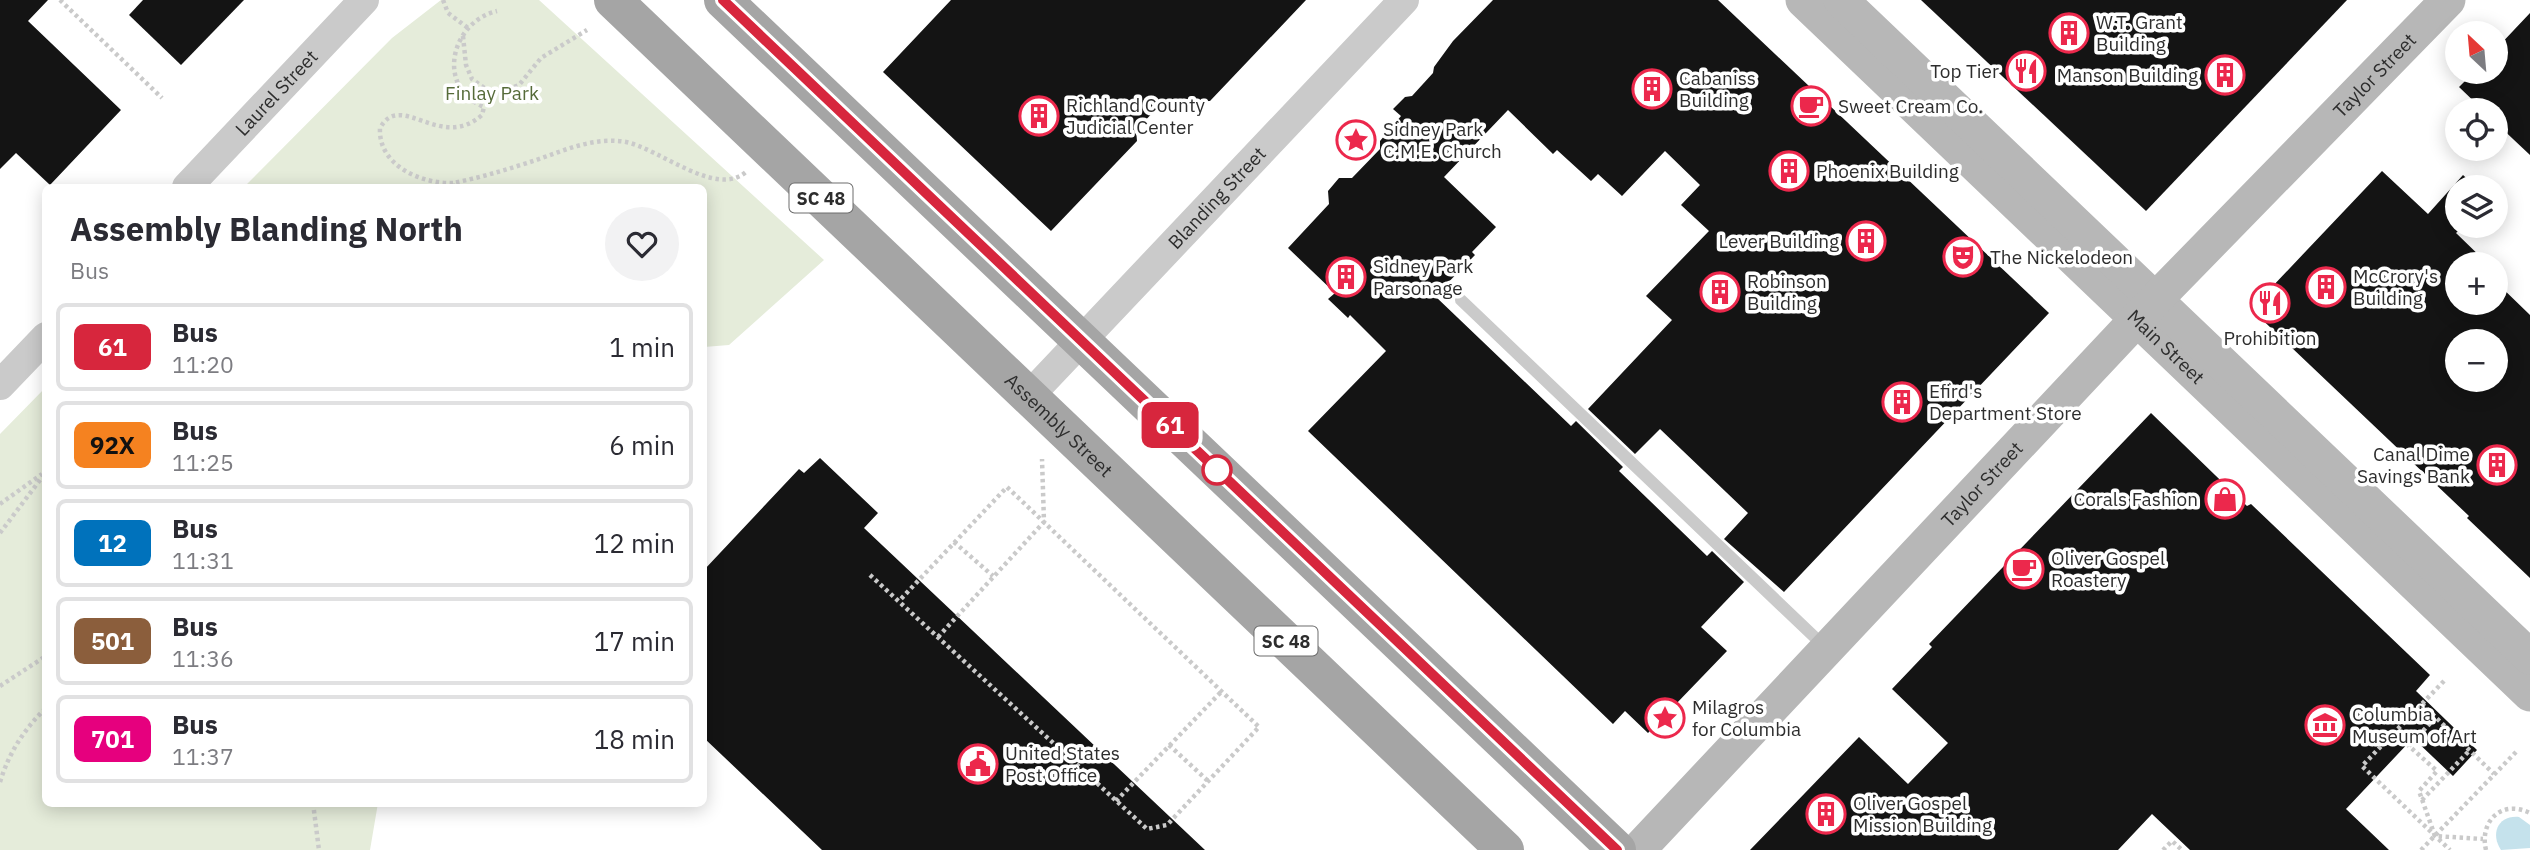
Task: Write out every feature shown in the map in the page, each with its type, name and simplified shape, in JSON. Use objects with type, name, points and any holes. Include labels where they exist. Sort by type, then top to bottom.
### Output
[{"type":"main road","name":"Assembly Street","points":[[613,0],[1505,850]]},
{"type":"main road","points":[[723,0],[1616,850]]},
{"type":"main road","name":"Main Street","points":[[1803,0],[2530,657]]},
{"type":"main road","name":"Main Street","points":[[1841,0],[2530,694]]},
{"type":"main road","name":"Taylor Street","points":[[1638,850],[1825,648],[2437,4]]},
{"type":"street","name":"Laurel Street","points":[[190,184],[364,0]]},
{"type":"street","name":"Blanding Street","points":[[1029,396],[1404,0]]},
{"type":"street","points":[[0,385],[42,341]]},
{"type":"lane","points":[[1461,300],[1825,648]]},
{"type":"path","points":[[60,0],[162,98]]},
{"type":"path","points":[[443,0],[448,13],[468,28]]},
{"type":"path","points":[[434,184],[404,170],[392,159],[380,134],[380,128],[390,117],[402,115],[414,116],[439,128],[467,124],[482,115],[484,107],[463,94],[455,74],[456,49],[463,35],[479,16],[497,11]]},
{"type":"path","points":[[463,35],[468,73],[476,84],[494,91],[519,85],[541,58],[587,30]]},
{"type":"path","points":[[456,184],[595,141],[627,143],[657,152],[692,171],[717,180],[735,180],[746,171]]},
{"type":"path","points":[[938,637],[1044,522],[1042,452]]},
{"type":"path","points":[[0,505],[42,475]]},
{"type":"path","points":[[0,533],[42,477]]},
{"type":"path","points":[[870,575],[1147,829],[1167,825],[1259,727],[1007,488],[899,601]]},
{"type":"path","points":[[954,542],[993,577]]},
{"type":"path","points":[[0,686],[42,659]]},
{"type":"path","points":[[2444,681],[2362,766],[2450,850]]},
{"type":"path","points":[[1116,801],[1221,692]]},
{"type":"path","points":[[2421,704],[2494,774]]},
{"type":"path","points":[[0,782],[6,764],[28,725],[42,712]]},
{"type":"path","points":[[2435,718],[2409,746],[2437,771],[2418,791],[2435,836]]},
{"type":"path","points":[[1169,745],[1208,781]]},
{"type":"path","points":[[2422,800],[2470,750]]},
{"type":"path","points":[[2421,850],[2516,752]]},
{"type":"path","points":[[314,807],[319,850]]},
{"type":"path","points":[[2486,850],[2483,839],[2488,821],[2495,814],[2513,807],[2530,813]]},
{"type":"path","points":[[2435,836],[2483,839]]},
{"type":"path","points":[[2163,850],[2172,841],[2182,850]]},
{"type":"green space","name":"Finlay Park","points":[[441,0],[539,0],[824,260],[729,345],[707,347],[707,184],[247,184],[392,38]]},
{"type":"green space","points":[[42,391],[42,807],[377,807],[370,850],[0,850],[0,434]]},
{"type":"water","points":[[2519,817],[2530,825],[2530,848],[2501,850],[2496,838],[2498,827],[2506,819]]},
{"type":"building","points":[[0,0],[48,0],[28,21],[121,110],[51,184],[16,153],[0,169]]},
{"type":"building","points":[[143,0],[244,0],[181,65],[129,15]]},
{"type":"building","name":"Richland County Judicial Center","points":[[951,0],[1306,0],[1210,101],[1163,102],[1136,130],[1137,141],[1051,231],[883,72]]},
{"type":"building","points":[[1493,0],[1718,0],[2049,313],[1784,592],[1724,539],[1748,513],[1660,429],[1635,454],[1588,409],[1672,320],[1646,296],[1709,231],[1681,205],[1700,185],[1665,151],[1622,196],[1598,174],[1591,181],[1557,150],[1553,154],[1508,110],[1444,177],[1496,227],[1472,252],[1475,255],[1435,296],[1571,426],[1576,421],[1623,467],[1619,471],[1707,556],[1712,551],[1744,582],[1701,627],[1727,651],[1648,733],[1625,711],[1613,724],[1308,431],[1386,351],[1350,315],[1348,318],[1328,299],[1335,293],[1288,248],[1329,204],[1328,191],[1339,178],[1352,178],[1380,149],[1380,141],[1401,116],[1393,109],[1405,97],[1412,96],[1433,73],[1434,67],[1453,41]]},
{"type":"building","points":[[1921,0],[2347,0],[2146,211]]},
{"type":"building","points":[[2530,13],[2530,155],[2508,134],[2508,98],[2470,98],[2459,87],[2462,84],[2508,84],[2508,36]]},
{"type":"building","points":[[2382,171],[2428,214],[2445,195],[2445,238],[2461,238],[2476,252],[2445,252],[2445,315],[2508,315],[2508,294],[2530,315],[2530,578],[2467,518],[2469,516],[2251,309]]},
{"type":"building","points":[[2151,413],[2247,506],[2251,504],[2430,675],[2416,691],[2477,750],[2453,776],[2413,738],[2346,809],[2389,850],[2190,850],[2152,814],[2118,850],[1750,850],[1859,737],[1908,784],[1948,743],[1892,689],[1932,647],[1929,644]]},
{"type":"building","points":[[820,458],[878,513],[864,528],[1205,850],[822,850],[707,741],[707,567],[799,469],[804,473]]},
{"type":"bus line","name":"61","points":[[723,0],[1617,850]]},
{"type":"place","name":"W.T. Grant Building","points":[[2069,33]]},
{"type":"place","name":"Top Tier","points":[[2026,71]]},
{"type":"place","name":"Manson Building","points":[[2225,75]]},
{"type":"place","name":"Cabaniss Building","points":[[1652,89]]},
{"type":"place","name":"Sweet Cream Co.","points":[[1811,106]]},
{"type":"place","name":"Richland County Judicial Center","points":[[1039,116]]},
{"type":"place","name":"Sidney Park C.M.E. Church","points":[[1356,140]]},
{"type":"place","name":"Phoenix Building","points":[[1789,171]]},
{"type":"place","name":"Lever Building","points":[[1866,241]]},
{"type":"place","name":"The Nickelodeon","points":[[1963,257]]},
{"type":"place","name":"Sidney Park Parsonage","points":[[1346,277]]},
{"type":"place","name":"McCrory's Building","points":[[2326,287]]},
{"type":"place","name":"Robinson Building","points":[[1720,292]]},
{"type":"place","name":"Prohibition","points":[[2270,303]]},
{"type":"place","name":"Efird's Department Store","points":[[1902,402]]},
{"type":"place","name":"Canal Dime Savings Bank","points":[[2497,465]]},
{"type":"place","name":"Corals Fashion","points":[[2225,499]]},
{"type":"place","name":"Oliver Gospel Roastery","points":[[2024,569]]},
{"type":"place","name":"Milagros for Columbia","points":[[1665,718]]},
{"type":"place","name":"Columbia Museum of Art","points":[[2325,725]]},
{"type":"place","name":"United States Post Office","points":[[978,764]]},
{"type":"place","name":"Oliver Gospel Mission Building","points":[[1826,814]]}]
